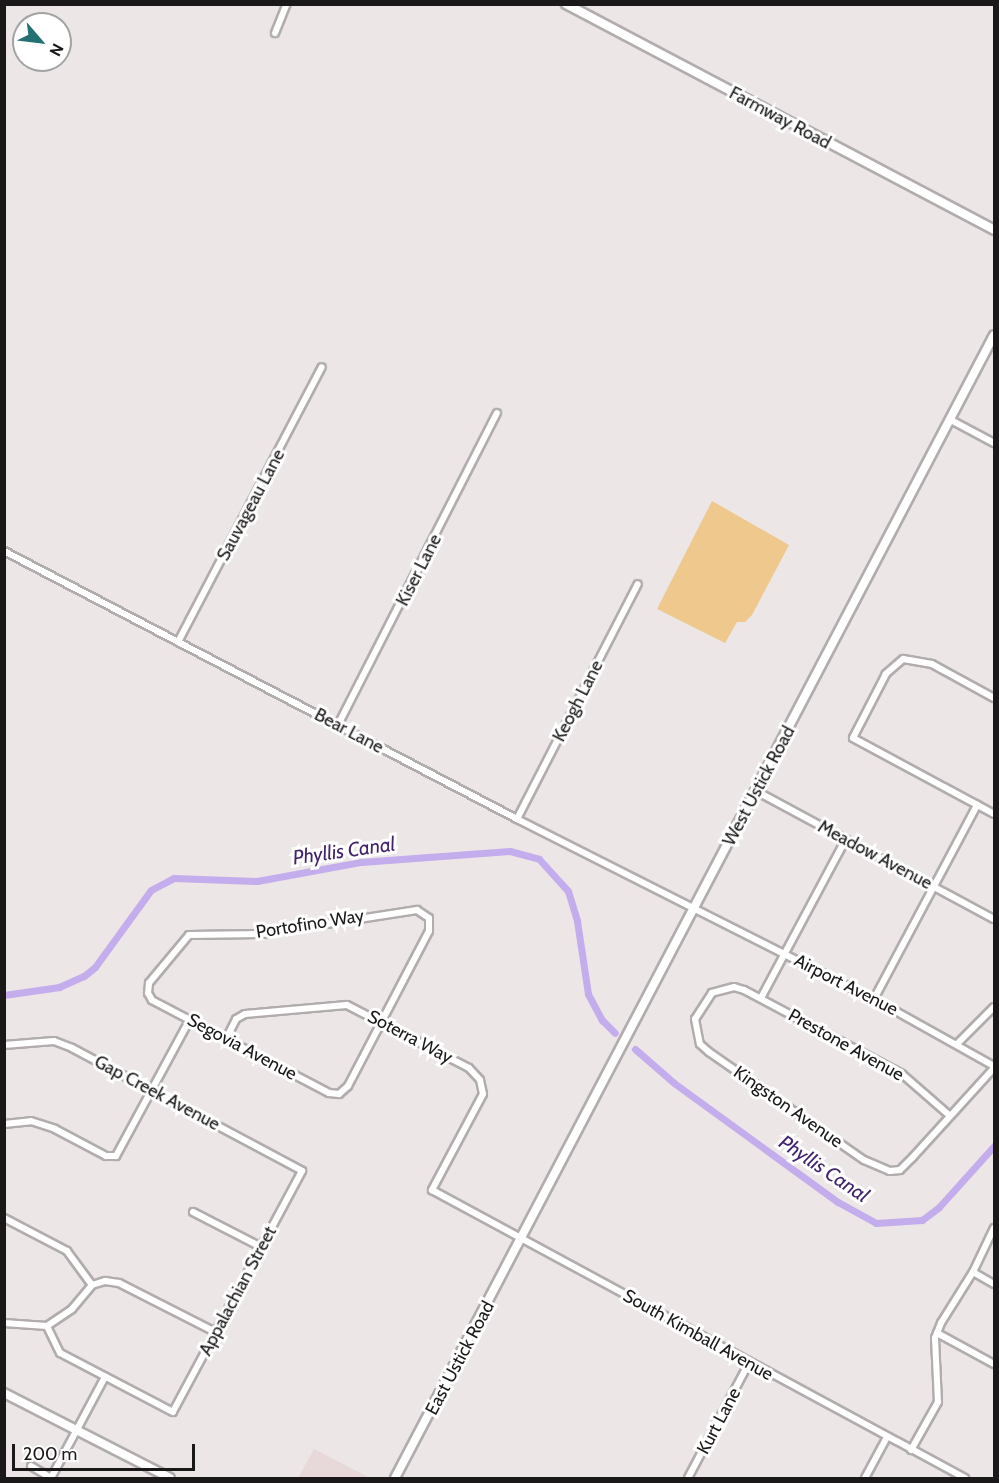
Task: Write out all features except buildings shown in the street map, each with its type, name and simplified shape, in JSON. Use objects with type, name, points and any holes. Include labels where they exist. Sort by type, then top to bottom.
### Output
[{"type":"main road","name":"Farmway Road","points":[[566,4],[994,230]]},
{"type":"main road","name":"West Ustick Road","points":[[524,1237],[994,335]]},
{"type":"main road","name":"East Ustick Road","points":[[395,1479],[524,1237]]},
{"type":"main road","points":[[4,1393],[170,1479]]},
{"type":"street","points":[[275,33],[287,4]]},
{"type":"street","name":"Sauvageau Lane","points":[[178,642],[322,367]]},
{"type":"street","name":"Kiser Lane","points":[[338,725],[497,413]]},
{"type":"street","points":[[951,420],[994,443]]},
{"type":"street","name":"Bear Lane","points":[[4,551],[517,819],[695,909]]},
{"type":"street","name":"Keogh Lane","points":[[517,819],[638,584]]},
{"type":"street","points":[[994,698],[932,664],[903,658],[886,674],[853,738],[994,814]]},
{"type":"street","name":"Meadow Avenue","points":[[756,791],[994,919]]},
{"type":"street","points":[[874,999],[977,805]]},
{"type":"street","points":[[761,998],[846,839]]},
{"type":"street","name":"Airport Avenue","points":[[695,909],[874,999],[994,1067]]},
{"type":"street","name":"Portofino Way","points":[[148,993],[149,983],[189,935],[262,934],[417,910],[429,918],[429,931],[381,1021]]},
{"type":"street","name":"Prestone Avenue","points":[[696,1033],[695,1019],[704,1002],[712,993],[734,987],[761,998],[902,1074],[949,1115]]},
{"type":"street","name":"Segovia Avenue","points":[[148,993],[152,1000],[330,1093],[339,1094],[348,1086],[381,1021]]},
{"type":"street","name":"Soterra Way","points":[[226,1039],[236,1019],[245,1014],[338,1004],[381,1021],[469,1068],[480,1080],[483,1094],[432,1190]]},
{"type":"street","points":[[957,1044],[994,1007]]},
{"type":"street","points":[[4,1124],[31,1121],[55,1129],[106,1156],[116,1156],[190,1019]]},
{"type":"street","name":"Kingston Avenue","points":[[696,1033],[709,1052],[864,1160],[890,1172],[900,1170],[949,1115]]},
{"type":"street","name":"Gap Creek Avenue","points":[[4,1045],[54,1041],[302,1171]]},
{"type":"street","points":[[949,1115],[994,1067]]},
{"type":"street","name":"Appalachian Street","points":[[105,1377],[173,1412],[302,1171]]},
{"type":"street","name":"South Kimball Avenue","points":[[432,1190],[524,1237],[749,1364],[965,1479]]},
{"type":"street","points":[[193,1212],[261,1247]]},
{"type":"street","points":[[4,1218],[67,1251],[92,1285]]},
{"type":"street","points":[[911,1450],[938,1402],[937,1333],[954,1296],[973,1272],[994,1228]]},
{"type":"street","points":[[973,1272],[994,1284]]},
{"type":"street","points":[[4,1323],[47,1326],[72,1309],[92,1285],[105,1281],[119,1283],[215,1332]]},
{"type":"street","points":[[31,1466],[51,1478],[105,1377],[60,1353],[47,1326]]},
{"type":"street","points":[[937,1333],[994,1364]]},
{"type":"street","name":"Kurt Lane","points":[[688,1479],[749,1364]]},
{"type":"street","points":[[865,1479],[887,1437]]},
{"type":"shaded area","points":[[712,501],[789,545],[752,615],[745,622],[737,622],[725,643],[657,609]]},
{"type":"shaded area","points":[[314,1449],[370,1478],[298,1478]]},
{"type":"waterway","name":"Phyllis Canal","points":[[4,995],[59,987],[84,976],[95,967],[151,890],[174,878],[257,881],[361,862],[510,851],[539,859],[568,891],[577,921],[588,994],[602,1020],[615,1033]]},
{"type":"waterway","name":"Phyllis Canal","points":[[635,1049],[674,1083],[838,1202],[876,1223],[922,1220],[939,1207],[994,1146]]}]
